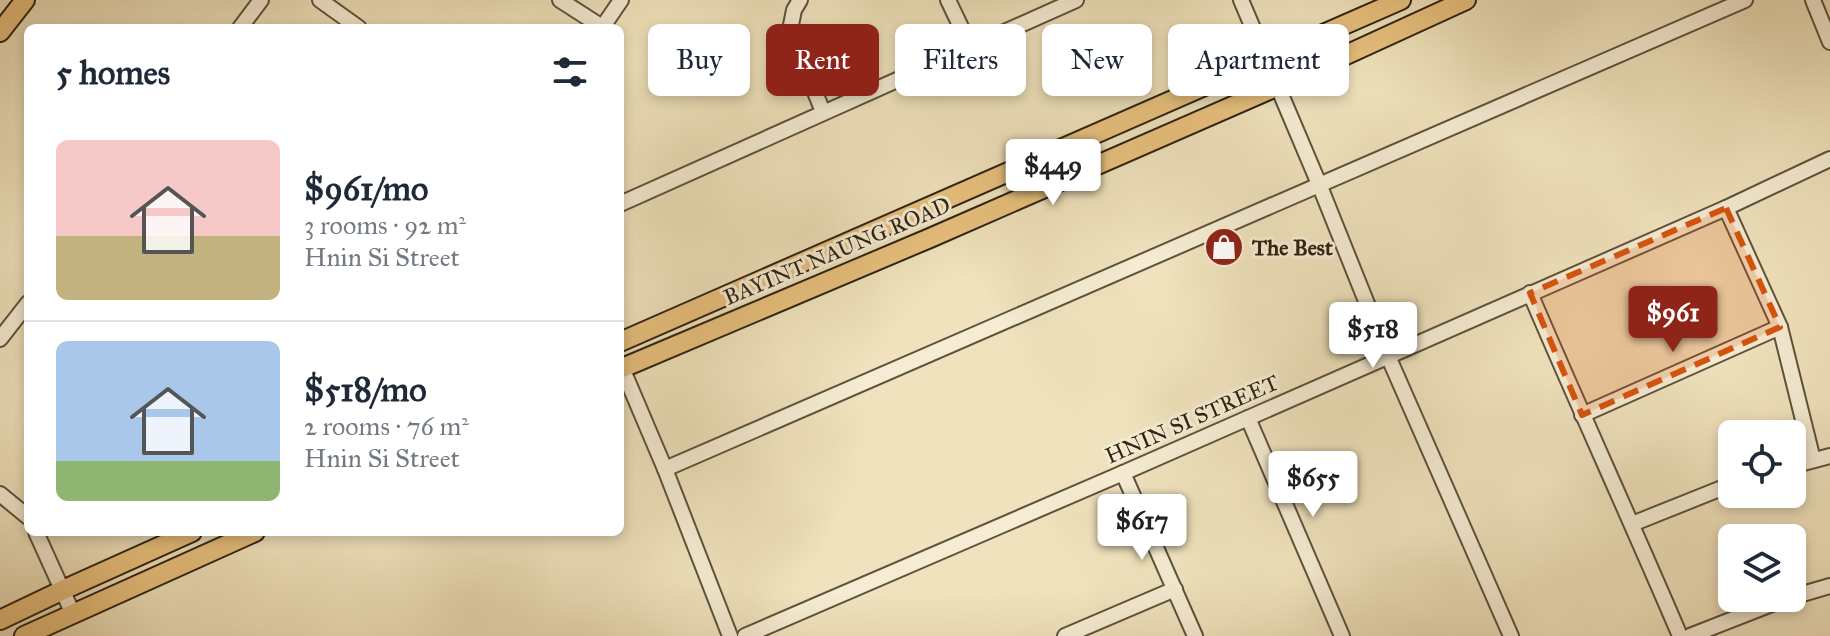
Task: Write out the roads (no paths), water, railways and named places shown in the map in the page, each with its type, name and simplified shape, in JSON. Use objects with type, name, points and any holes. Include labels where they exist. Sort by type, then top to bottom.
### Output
[{"type":"main road","points":[[0,32],[25,0]]},
{"type":"main road","name":"BAYINT NAUNG ROAD","points":[[1347,24],[1401,0]]},
{"type":"main road","name":"BAYINT NAUNG ROAD","points":[[1349,54],[1466,0]]},
{"type":"main road","name":"BAYINT NAUNG ROAD","points":[[624,340],[1182,96]]},
{"type":"main road","name":"BAYINT NAUNG ROAD","points":[[624,366],[987,214],[1256,96]]},
{"type":"main road","points":[[976,186],[987,214]]},
{"type":"main road","points":[[0,620],[183,536]]},
{"type":"main road","points":[[24,636],[246,536]]},
{"type":"street","points":[[243,24],[261,0]]},
{"type":"street","points":[[320,0],[353,24]]},
{"type":"street","points":[[560,0],[596,24]]},
{"type":"street","points":[[605,24],[621,0]]},
{"type":"street","points":[[800,0],[794,10],[790,30],[823,112]]},
{"type":"street","points":[[948,0],[959,24]]},
{"type":"street","points":[[1021,24],[1076,0]]},
{"type":"street","points":[[1241,0],[1251,24]]},
{"type":"street","points":[[665,469],[1745,0]]},
{"type":"street","points":[[1813,0],[1830,42]]},
{"type":"street","points":[[624,202],[895,80]]},
{"type":"street","points":[[1280,96],[1388,356],[1511,636]]},
{"type":"street","name":"HNIN SI STREET","points":[[745,636],[1726,208],[1830,159]]},
{"type":"street","points":[[1726,208],[1780,327],[1813,460]]},
{"type":"street","points":[[1530,293],[1680,636]]},
{"type":"street","points":[[0,339],[24,308]]},
{"type":"street","points":[[1582,415],[1780,327]]},
{"type":"street","points":[[624,374],[730,636]]},
{"type":"street","points":[[1248,418],[1342,636]]},
{"type":"street","points":[[1806,462],[1830,456]]},
{"type":"street","points":[[1123,473],[1195,636]]},
{"type":"street","points":[[1632,524],[1718,490]]},
{"type":"street","points":[[0,494],[24,514]]},
{"type":"street","points":[[38,536],[73,614]]},
{"type":"street","points":[[1806,592],[1830,586]]},
{"type":"street","points":[[1065,636],[1175,589]]},
{"type":"street","points":[[1690,636],[1751,612]]},
{"type":"place","name":"The Best","points":[[1224,247]]}]
